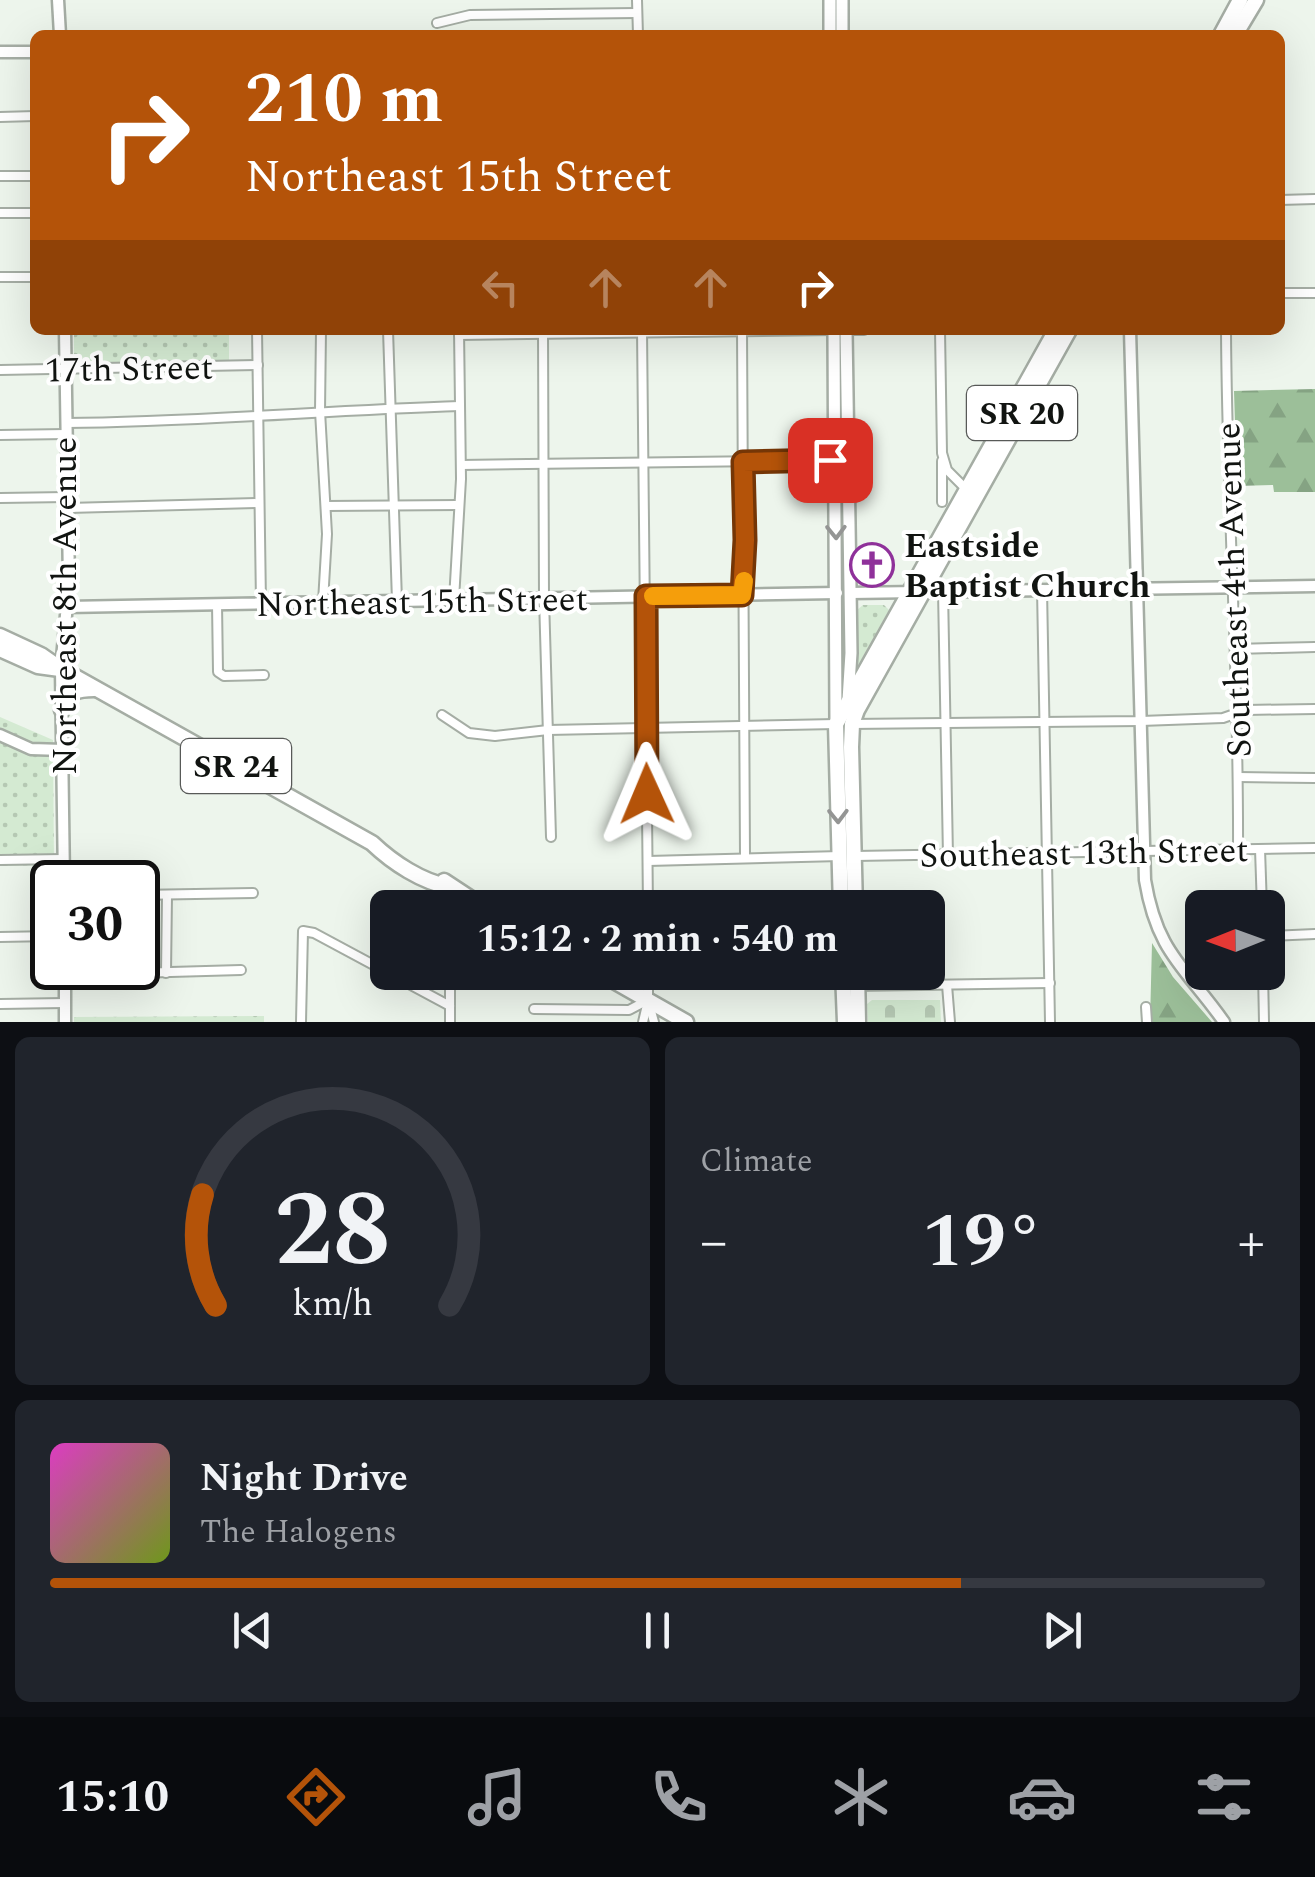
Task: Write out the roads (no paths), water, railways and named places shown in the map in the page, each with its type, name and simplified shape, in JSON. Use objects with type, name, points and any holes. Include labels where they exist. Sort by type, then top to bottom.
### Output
[{"type":"highway","points":[[1224,30],[1240,0]]},
{"type":"highway","points":[[1238,30],[1256,0]]},
{"type":"highway","name":"SR 20","points":[[843,890],[852,724],[916,592],[1054,335]]},
{"type":"highway","name":"SR 20","points":[[853,890],[836,724],[916,592]]},
{"type":"highway","name":"SR 24","points":[[0,636],[41,655],[372,843],[386,857],[434,884],[455,890]]},
{"type":"highway","name":"SR 24","points":[[0,649],[38,666],[61,669]]},
{"type":"highway","points":[[62,710],[65,699],[74,691],[100,689]]},
{"type":"highway","points":[[630,990],[686,1022]]},
{"type":"highway","points":[[844,1022],[848,990]]},
{"type":"highway","points":[[852,990],[858,1022]]},
{"type":"main road","points":[[830,0],[830,30]]},
{"type":"main road","points":[[842,0],[842,30]]},
{"type":"main road","points":[[834,335],[842,460]]},
{"type":"main road","points":[[846,335],[843,593],[852,724]]},
{"type":"main road","points":[[836,724],[843,593]]},
{"type":"street","points":[[58,0],[60,30]]},
{"type":"street","points":[[479,0],[479,14]]},
{"type":"street","points":[[637,0],[638,30]]},
{"type":"street","points":[[437,23],[479,14],[637,13]]},
{"type":"street","points":[[0,52],[30,52]]},
{"type":"street","points":[[0,117],[30,116]]},
{"type":"street","points":[[0,176],[30,176]]},
{"type":"street","points":[[1285,200],[1315,199]]},
{"type":"street","points":[[0,213],[30,213]]},
{"type":"street","points":[[0,277],[30,277]]},
{"type":"street","points":[[1285,293],[1315,293]]},
{"type":"street","name":"Northeast 8th Avenue","points":[[64,860],[61,669],[68,607],[65,335]]},
{"type":"street","points":[[257,335],[260,604]]},
{"type":"street","points":[[320,335],[327,564],[323,602]]},
{"type":"street","points":[[388,335],[396,601]]},
{"type":"street","points":[[454,600],[461,465],[459,335]]},
{"type":"street","points":[[543,335],[544,598],[552,837]]},
{"type":"street","points":[[642,335],[648,890]]},
{"type":"street","points":[[742,335],[745,856]]},
{"type":"street","points":[[940,335],[942,502]]},
{"type":"street","points":[[1130,335],[1148,902],[1157,930],[1180,969],[1224,1022]]},
{"type":"street","name":"Southeast 4th Avenue","points":[[1226,335],[1231,587],[1238,712],[1238,849]]},
{"type":"street","name":"17th Street","points":[[0,370],[258,365]]},
{"type":"street","points":[[0,435],[320,411],[460,406]]},
{"type":"street","points":[[942,453],[948,470],[971,492]]},
{"type":"street","points":[[461,465],[842,460]]},
{"type":"street","points":[[0,498],[260,503]]},
{"type":"street","points":[[326,506],[458,505]]},
{"type":"street","name":"Northeast 15th Street","points":[[68,607],[1315,586]]},
{"type":"street","points":[[1042,590],[1050,1022]]},
{"type":"street","points":[[943,591],[948,856]]},
{"type":"street","points":[[217,604],[218,672],[224,676],[264,676]]},
{"type":"street","points":[[1235,648],[1315,647]]},
{"type":"street","points":[[442,715],[468,733],[495,736],[548,730],[1141,721],[1315,709]]},
{"type":"street","points":[[0,735],[32,749],[63,750]]},
{"type":"street","points":[[1238,777],[1315,778]]},
{"type":"street","name":"Southeast 13th Street","points":[[648,861],[745,856],[1315,848]]},
{"type":"street","points":[[1260,849],[1261,890]]},
{"type":"street","points":[[0,860],[30,860]]},
{"type":"street","points":[[160,895],[253,893]]},
{"type":"street","points":[[166,973],[167,895]]},
{"type":"street","points":[[300,1022],[303,931],[314,933],[450,1006]]},
{"type":"street","points":[[1285,935],[1315,934]]},
{"type":"street","points":[[0,937],[30,936]]},
{"type":"street","points":[[160,973],[240,970]]},
{"type":"street","points":[[950,1022],[947,985],[1050,984]]},
{"type":"street","points":[[65,990],[65,1022]]},
{"type":"street","points":[[450,990],[450,1022]]},
{"type":"street","points":[[643,1022],[648,990]]},
{"type":"street","points":[[1263,990],[1264,1022]]},
{"type":"street","points":[[534,1010],[628,1010],[648,1000]]},
{"type":"street","points":[[648,1000],[654,1022]]},
{"type":"street","points":[[0,1004],[65,1002]]},
{"type":"street","points":[[1146,1007],[1147,1022]]},
{"type":"place","name":"Eastside Baptist Church","points":[[872,565]]}]
